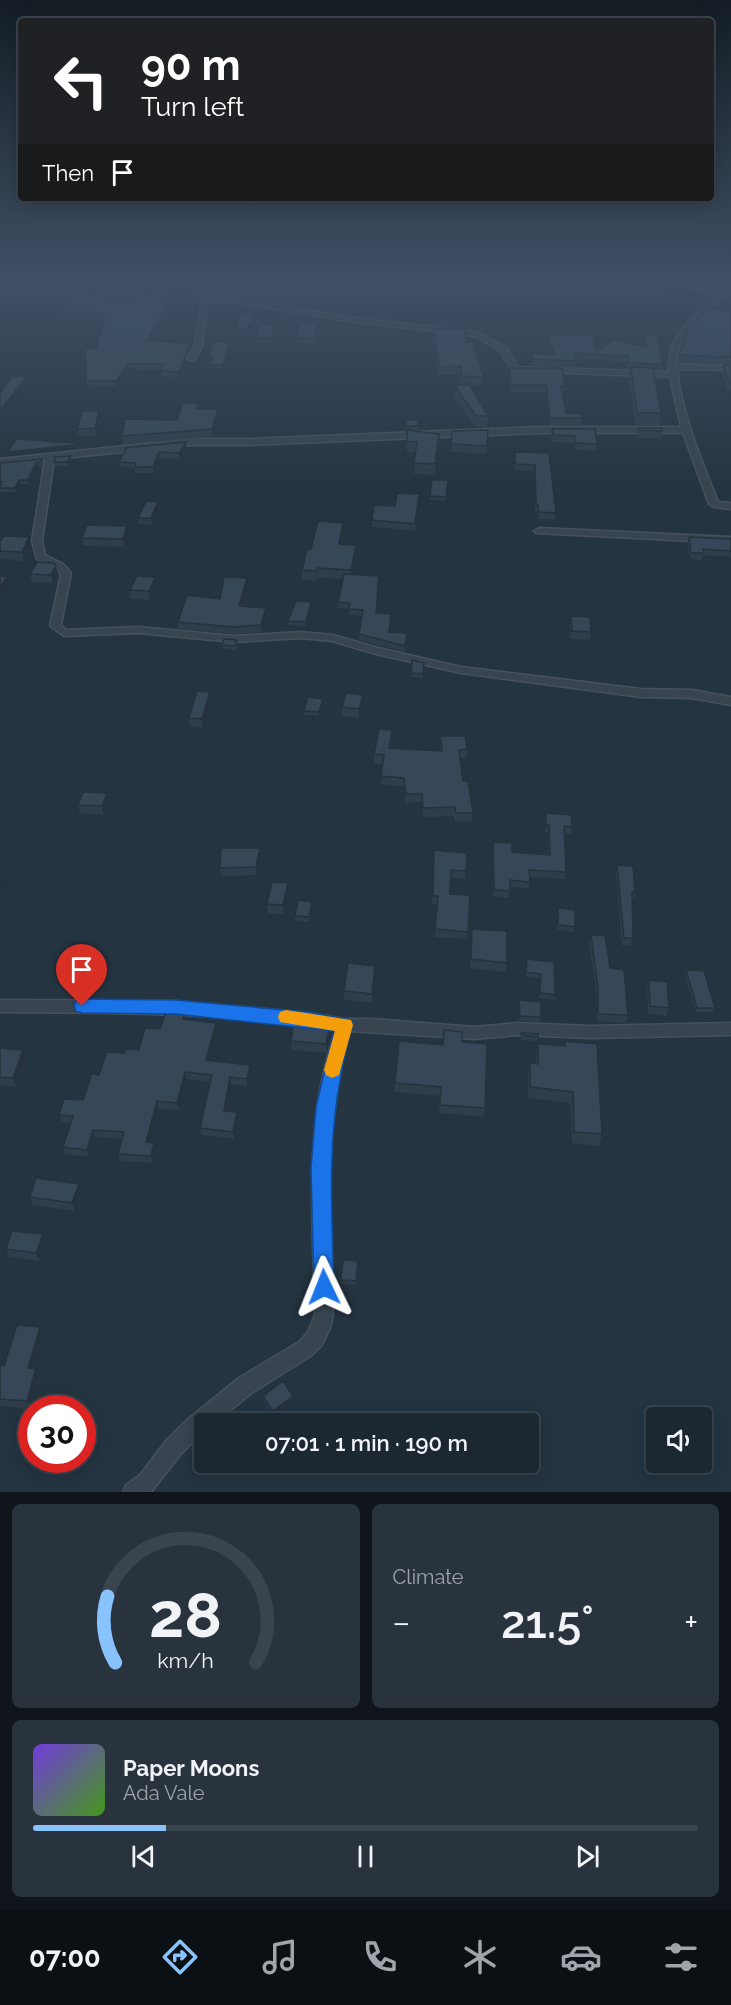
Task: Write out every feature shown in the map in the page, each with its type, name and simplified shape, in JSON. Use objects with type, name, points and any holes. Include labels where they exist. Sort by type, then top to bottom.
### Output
[{"type":"street","points":[[191,358],[196,350]]},
{"type":"street","points":[[503,350],[516,369],[674,371],[731,368]]},
{"type":"street","points":[[673,350],[674,371],[686,430],[714,504],[731,506]]},
{"type":"street","points":[[0,462],[191,442],[249,442],[540,430],[686,430]]},
{"type":"street","points":[[50,457],[37,541],[40,557],[59,566],[66,573],[55,626],[64,633],[138,630],[234,639],[301,635],[333,638],[398,657],[471,672],[641,693],[692,694],[731,701]]},
{"type":"street","points":[[539,531],[731,540]]},
{"type":"street","points":[[0,1006],[175,1007],[308,1019],[345,1025],[474,1033],[517,1029],[590,1032],[731,1029]]},
{"type":"street","points":[[133,1492],[153,1475],[178,1442],[245,1386],[309,1346],[319,1335],[324,1315],[321,1168],[325,1107],[339,1038],[345,1025]]},
{"type":"building","points":[[85,350],[187,350],[179,372],[161,371],[163,364],[128,364],[116,381],[86,381]]},
{"type":"building","points":[[211,350],[228,350],[223,365],[210,365],[213,357],[209,357]]},
{"type":"building","points":[[437,350],[475,350],[483,377],[461,376],[461,366],[439,367]]},
{"type":"building","points":[[553,350],[660,350],[663,364],[629,363],[628,356],[574,353],[576,361],[533,359],[532,354],[554,354]]},
{"type":"building","points":[[681,350],[731,350],[731,357],[680,355]]},
{"type":"building","points":[[724,365],[731,365],[731,383],[729,383]]},
{"type":"building","points":[[631,367],[653,368],[661,413],[637,413]]},
{"type":"building","points":[[510,368],[562,368],[565,386],[561,386],[566,413],[581,414],[582,418],[550,418],[546,385],[511,385]]},
{"type":"building","points":[[12,376],[27,377],[0,410],[0,393]]},
{"type":"building","points":[[469,384],[488,416],[476,416],[455,386]]},
{"type":"building","points":[[183,403],[198,403],[196,409],[218,409],[212,429],[122,436],[125,419],[177,420]]},
{"type":"building","points":[[82,411],[99,411],[95,428],[77,429]]},
{"type":"building","points":[[406,420],[418,420],[418,426],[406,426]]},
{"type":"building","points":[[638,428],[662,428],[662,431],[638,430]]},
{"type":"building","points":[[552,429],[595,429],[597,444],[576,443],[575,436],[553,435]]},
{"type":"building","points":[[407,430],[439,434],[435,464],[414,463],[417,442],[407,441]]},
{"type":"building","points":[[488,430],[487,446],[451,444],[452,431]]},
{"type":"building","points":[[16,439],[77,443],[8,452]]},
{"type":"building","points":[[186,442],[179,453],[159,452],[153,467],[135,467],[136,463],[119,462],[127,448],[124,448]]},
{"type":"building","points":[[515,452],[549,453],[556,513],[539,512],[538,505],[536,505],[535,465],[515,464]]},
{"type":"building","points":[[71,456],[67,462],[54,462],[55,457]]},
{"type":"building","points":[[42,459],[41,462],[37,462],[27,480],[19,480],[15,488],[0,488],[1,463]]},
{"type":"building","points":[[432,480],[448,480],[446,497],[430,496]]},
{"type":"building","points":[[397,493],[419,494],[415,524],[372,520],[374,505],[395,506]]},
{"type":"building","points":[[146,501],[158,502],[151,518],[138,518]]},
{"type":"building","points":[[318,521],[343,523],[339,544],[356,545],[351,570],[317,568],[316,571],[302,570],[307,549],[311,549]]},
{"type":"building","points":[[87,525],[127,526],[123,539],[82,538]]},
{"type":"building","points":[[4,536],[29,537],[22,552],[0,551],[0,542]]},
{"type":"building","points":[[689,537],[731,539],[731,551],[703,549],[704,553],[691,553]]},
{"type":"building","points":[[37,562],[54,563],[56,566],[51,575],[30,574]]},
{"type":"building","points":[[344,574],[379,576],[376,613],[391,614],[389,632],[407,633],[405,646],[359,634],[363,610],[349,609],[350,603],[338,602]]},
{"type":"building","points":[[0,576],[7,577],[0,588]]},
{"type":"building","points":[[137,576],[155,577],[149,591],[130,590]]},
{"type":"building","points":[[224,577],[247,578],[239,606],[266,608],[261,625],[233,627],[178,622],[187,595],[220,599]]},
{"type":"building","points":[[296,601],[311,602],[306,622],[288,621]]},
{"type":"building","points":[[571,616],[590,617],[591,632],[572,631]]},
{"type":"building","points":[[224,639],[237,640],[235,646],[222,645]]},
{"type":"building","points":[[412,660],[424,663],[423,674],[411,673]]},
{"type":"building","points":[[197,691],[210,692],[202,719],[189,718]]},
{"type":"building","points":[[346,693],[363,695],[359,709],[342,707]]},
{"type":"building","points":[[308,697],[323,699],[319,712],[304,711]]},
{"type":"building","points":[[379,729],[392,730],[389,748],[442,751],[440,736],[465,736],[467,749],[459,750],[463,781],[468,781],[473,813],[456,813],[455,807],[423,808],[422,794],[406,794],[404,778],[381,776],[384,755],[374,754]]},
{"type":"building","points":[[83,792],[107,793],[102,806],[78,805]]},
{"type":"building","points":[[546,813],[571,815],[572,827],[564,826],[566,872],[529,870],[530,882],[510,880],[510,891],[494,890],[493,842],[512,843],[512,852],[550,855],[549,825],[546,825]]},
{"type":"building","points":[[221,848],[260,848],[256,867],[220,868]]},
{"type":"building","points":[[434,850],[467,853],[466,871],[451,870],[450,894],[470,895],[468,932],[435,929],[438,896],[433,896]]},
{"type":"building","points":[[617,865],[633,866],[635,892],[632,892],[633,938],[624,938]]},
{"type":"building","points":[[272,882],[288,883],[283,905],[267,904]]},
{"type":"building","points":[[298,900],[312,902],[309,917],[295,916]]},
{"type":"building","points":[[558,908],[575,910],[575,927],[558,925]]},
{"type":"building","points":[[472,929],[507,931],[507,963],[471,959]]},
{"type":"building","points":[[591,935],[605,935],[610,968],[624,970],[628,1015],[598,1014],[598,989]]},
{"type":"building","points":[[527,959],[554,962],[555,995],[540,993],[541,974],[526,972]]},
{"type":"building","points":[[348,963],[375,966],[372,994],[344,991]]},
{"type":"building","points":[[686,970],[704,971],[715,1008],[697,1008]]},
{"type":"building","points":[[649,980],[667,982],[669,1008],[650,1006]]},
{"type":"building","points":[[519,1000],[541,1002],[541,1017],[520,1016]]},
{"type":"building","points":[[166,1012],[185,1014],[183,1019],[216,1023],[206,1060],[250,1065],[247,1079],[230,1077],[224,1111],[237,1112],[233,1132],[200,1128],[212,1075],[185,1072],[177,1103],[157,1101],[146,1142],[154,1143],[151,1156],[118,1154],[124,1132],[93,1130],[87,1150],[63,1147],[73,1116],[59,1115],[64,1099],[83,1100],[92,1074],[99,1075],[107,1052],[124,1053],[126,1049],[139,1050],[145,1028],[160,1029]]},
{"type":"building","points":[[294,1022],[330,1025],[326,1044],[291,1041]]},
{"type":"building","points":[[444,1030],[462,1032],[462,1042],[487,1044],[485,1108],[440,1105],[441,1087],[395,1083],[399,1041],[443,1045]]},
{"type":"building","points":[[521,1033],[538,1034],[538,1037],[521,1035]]},
{"type":"building","points":[[565,1041],[597,1044],[602,1134],[574,1132],[573,1092],[530,1087],[530,1063],[538,1064],[538,1044],[565,1046]]},
{"type":"building","points":[[0,1048],[23,1050],[13,1078],[0,1077]]},
{"type":"building","points":[[36,1178],[79,1184],[72,1203],[30,1197]]},
{"type":"building","points":[[12,1231],[43,1234],[36,1253],[6,1249]]},
{"type":"building","points":[[343,1260],[358,1261],[356,1281],[341,1280]]},
{"type":"building","points":[[17,1325],[40,1327],[28,1368],[36,1368],[29,1395],[18,1395],[18,1400],[0,1399],[0,1365],[4,1366]]},
{"type":"building","points":[[283,1381],[293,1396],[273,1411],[263,1396]]},
{"type":"slow traffic","points":[[286,1017],[345,1025],[339,1038],[332,1070]]},
{"type":"route","points":[[82,1006],[175,1007],[308,1019],[345,1025],[339,1038],[325,1107],[321,1168],[324,1287]]}]
